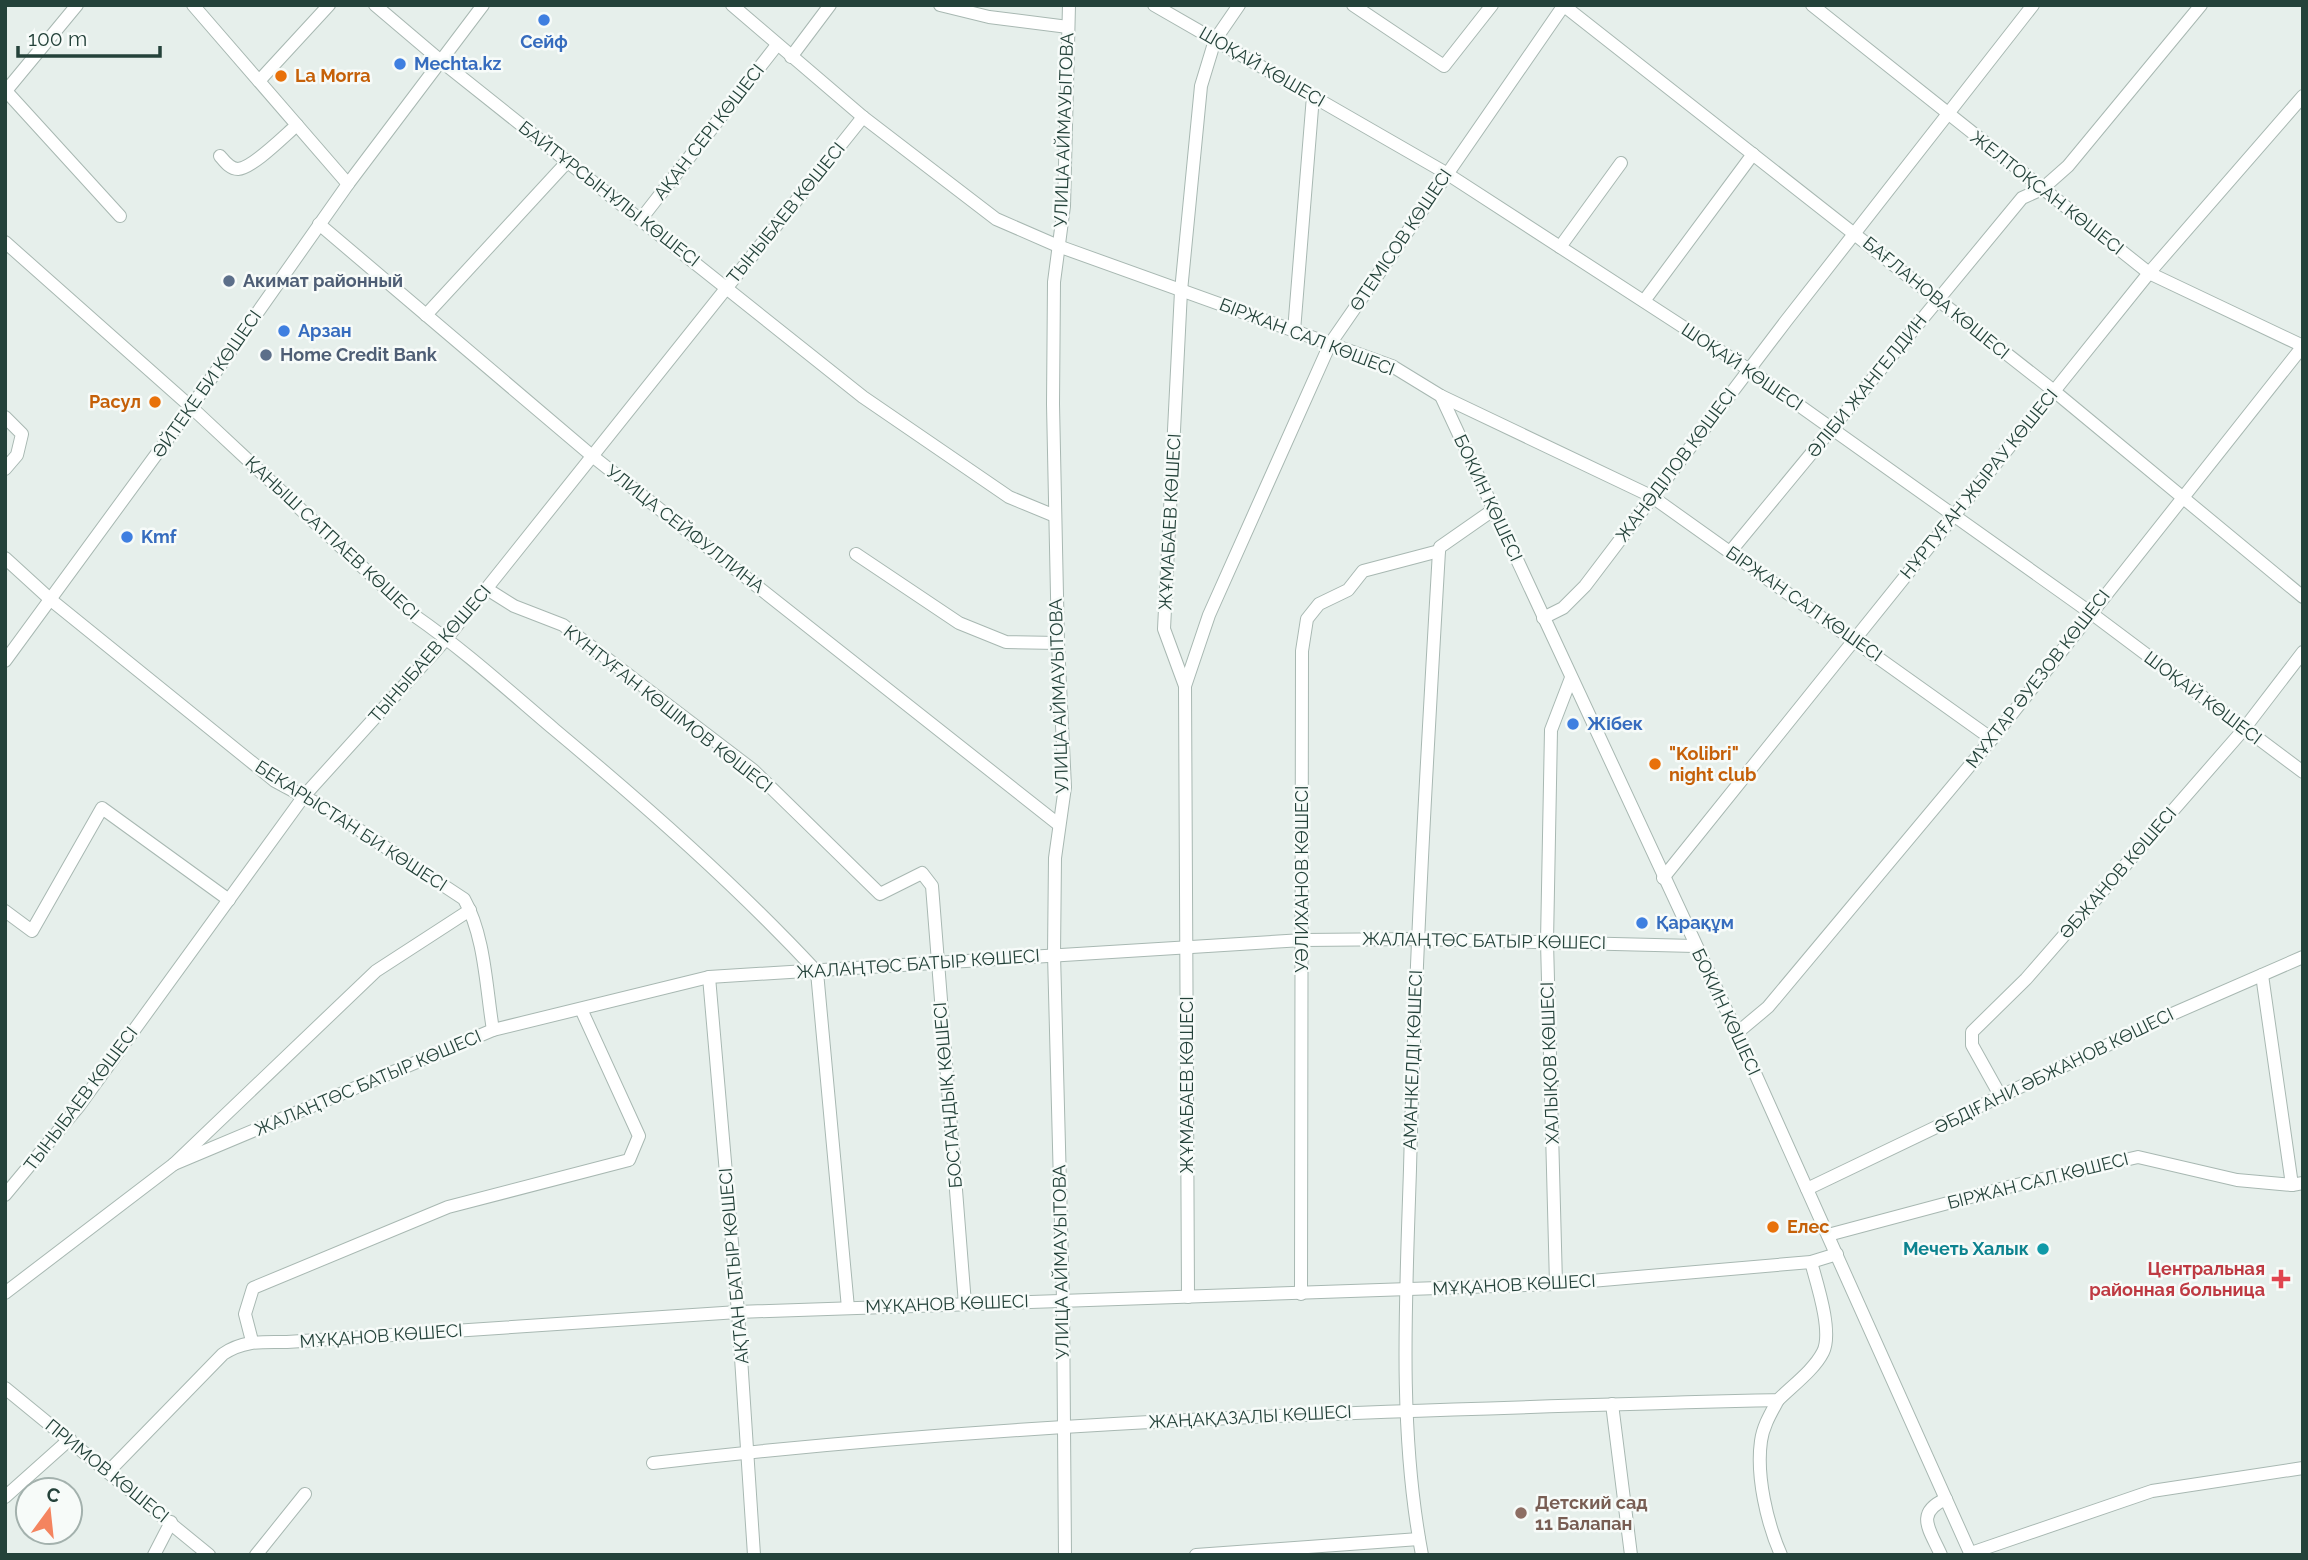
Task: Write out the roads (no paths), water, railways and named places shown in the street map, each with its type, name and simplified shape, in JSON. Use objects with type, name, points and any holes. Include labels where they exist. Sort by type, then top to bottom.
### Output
[{"type":"street","points":[[77,5],[6,92],[120,216]]},
{"type":"street","points":[[193,5],[348,184]]},
{"type":"street","points":[[259,81],[329,5]]},
{"type":"street","name":"БАЙТҰРСЫНҰЛЫ КӨШЕСІ","points":[[375,5],[441,61],[863,397],[1009,497],[1055,516]]},
{"type":"street","name":"ӘЙТЕКЕ БИ КӨШЕСІ","points":[[5,661],[191,407],[348,184],[483,5]]},
{"type":"street","points":[[791,57],[830,5]]},
{"type":"street","points":[[940,5],[989,17],[1068,27]]},
{"type":"street","name":"УЛИЦА АЙМАУЫТОВА","points":[[1065,1555],[1063,1300],[1054,954],[1055,858],[1065,787],[1058,643],[1053,404],[1054,282],[1064,206],[1069,5]]},
{"type":"street","name":"ШОҚАЙ КӨШЕСІ","points":[[1154,5],[1446,173],[1748,369],[2091,613],[2303,772]]},
{"type":"street","name":"ЖҰМАБАЕВ КӨШЕСІ","points":[[1188,1297],[1185,685],[1164,629],[1181,290],[1201,86],[1215,40],[1239,5]]},
{"type":"street","points":[[1361,7],[1444,66],[1492,5]]},
{"type":"street","name":"БАҒЛАНОВА КӨШЕСІ","points":[[1564,5],[2054,391],[2303,597]]},
{"type":"street","name":"ӨТЕМІСОВ КӨШЕСІ","points":[[1185,685],[1209,615],[1330,344],[1564,5]]},
{"type":"street","name":"ЖЕЛТОҚСАН КӨШЕСІ","points":[[1812,5],[2149,273],[2303,346]]},
{"type":"street","name":"ЖАНӘДІЛОВ КӨШЕСІ","points":[[1543,618],[1563,608],[1585,586],[1748,369],[2033,5]]},
{"type":"street","name":"ӘЛІБИ ЖАНГЕЛДИН","points":[[1730,552],[2022,198],[2042,189],[2068,166],[2201,5]]},
{"type":"street","name":"БІРЖАН САЛ КӨШЕСІ","points":[[742,8],[777,45],[863,117],[996,219],[1058,246],[1392,366],[1441,396],[1651,495],[1992,739]]},
{"type":"street","name":"АҚАН СЕРІ КӨШЕСІ","points":[[641,219],[777,45]]},
{"type":"street","points":[[1294,331],[1312,96]]},
{"type":"street","name":"НҰРТУҒАН ЖЫРАУ КӨШЕСІ","points":[[1663,878],[1952,514],[2149,273],[2303,96]]},
{"type":"street","name":"ТЫНЫБАЕВ КӨШЕСІ","points":[[5,1195],[79,1106],[304,796],[447,638],[863,117]]},
{"type":"street","points":[[220,156],[228,165],[237,169],[248,166],[297,125]]},
{"type":"street","points":[[1644,301],[1753,154]]},
{"type":"street","points":[[426,315],[568,161]]},
{"type":"street","points":[[1560,247],[1620,163]]},
{"type":"street","name":"УЛИЦА СЕЙФУЛЛИНА","points":[[319,224],[591,455],[1058,824]]},
{"type":"street","name":"ҚАНЫШ САТПАЕВ КӨШЕСІ","points":[[5,242],[191,407],[415,616],[447,638],[606,772],[779,932],[817,972]]},
{"type":"street","name":"МҰХТАР ӘУЕЗОВ КӨШЕСІ","points":[[1737,1033],[1768,1007],[1992,739],[2182,495],[2303,346]]},
{"type":"street","name":"БОКИН КӨШЕСІ","points":[[1441,396],[1737,1033],[1971,1554]]},
{"type":"street","points":[[5,417],[22,434],[17,455],[5,469]]},
{"type":"street","points":[[1439,551],[1440,547],[1493,510]]},
{"type":"street","name":"АМАНКЕЛДІ КӨШЕСІ","points":[[1422,1555],[1407,1408],[1407,1291],[1416,939],[1439,551]]},
{"type":"street","name":"УӘЛИХАНОВ КӨШЕСІ","points":[[1301,1294],[1302,651],[1307,619],[1319,604],[1348,590],[1363,570],[1439,551]]},
{"type":"street","points":[[856,554],[958,623],[1006,642],[1058,643]]},
{"type":"street","name":"БЕКАРЫСТАН БИ КӨШЕСІ","points":[[5,558],[51,600],[275,781],[304,796],[464,899],[470,910]]},
{"type":"street","name":"КҮНТУҒАН КӨШІМОВ КӨШЕСІ","points":[[486,589],[514,606],[563,625],[753,770],[880,894],[922,873],[932,886]]},
{"type":"street","name":"ӘБЖАНОВ КӨШЕСІ","points":[[2001,1097],[1972,1045],[1972,1032],[2026,979],[2244,729],[2303,652]]},
{"type":"street","name":"ХАЛЫҚОВ КӨШЕСІ","points":[[1556,1284],[1547,942],[1551,730],[1571,678]]},
{"type":"street","points":[[5,911],[32,931],[102,808],[229,900]]},
{"type":"street","name":"БОСТАНДЫҚ КӨШЕСІ","points":[[932,886],[965,1304]]},
{"type":"street","points":[[470,910],[482,958],[493,1030]]},
{"type":"street","name":"ЖАЛАҢТӨС БАТЫР КӨШЕСІ","points":[[5,1293],[174,1164],[376,971],[470,910]]},
{"type":"street","name":"ЖАЛАҢТӨС БАТЫР КӨШЕСІ","points":[[174,1164],[493,1030],[709,977],[817,972],[936,960],[1303,940],[1416,939],[1695,946]]},
{"type":"street","name":"ӘБДІҒАНИ ӘБЖАНОВ КӨШЕСІ","points":[[1807,1189],[2303,957]]},
{"type":"street","points":[[817,972],[848,1308]]},
{"type":"street","points":[[2262,975],[2297,1184]]},
{"type":"street","name":"АҚТАН БАТЫР КӨШЕСІ","points":[[709,977],[738,1312],[754,1555]]},
{"type":"street","points":[[252,1341],[245,1314],[253,1288],[448,1207],[629,1160],[639,1136],[581,1009]]},
{"type":"street","name":"БІРЖАН САЛ КӨШЕСІ","points":[[1828,1235],[2008,1187],[2138,1157],[2236,1180],[2297,1184]]},
{"type":"street","name":"МҰҚАНОВ КӨШЕСІ","points":[[109,1471],[223,1354],[252,1341],[286,1342],[738,1312],[1556,1284],[1811,1262],[1837,1254]]},
{"type":"street","points":[[1781,1555],[1763,1484],[1761,1441],[1767,1420],[1778,1400],[1819,1359],[1825,1349],[1821,1299],[1811,1262]]},
{"type":"street","name":"ПРИМОВ КӨШЕСІ","points":[[5,1388],[209,1555]]},
{"type":"street","name":"ЖАҢАҚАЗАЛЫ КӨШЕСІ","points":[[653,1463],[747,1452],[1064,1427],[1407,1408],[1778,1400]]},
{"type":"street","points":[[1612,1404],[1631,1555]]},
{"type":"street","points":[[5,1497],[70,1439]]},
{"type":"street","points":[[1971,1554],[2152,1491],[2303,1468]]},
{"type":"street","points":[[256,1555],[305,1494]]},
{"type":"street","points":[[1941,1555],[1926,1522],[1928,1510],[1933,1504],[1946,1499]]},
{"type":"street","points":[[154,1555],[171,1522]]},
{"type":"street","points":[[1196,1555],[1419,1539]]},
{"type":"place","name":"Сейф","points":[[544,20]]},
{"type":"place","name":"Mechta.kz","points":[[400,64]]},
{"type":"place","name":"La Morra","points":[[281,76]]},
{"type":"place","name":"Акимат районный","points":[[229,281]]},
{"type":"place","name":"Арзан","points":[[284,331]]},
{"type":"place","name":"Home Credit Bank","points":[[266,355]]},
{"type":"place","name":"Расул","points":[[155,402]]},
{"type":"place","name":"Kmf","points":[[127,537]]},
{"type":"place","name":"Жібек","points":[[1573,724]]},
{"type":"place","name":"\"Kolibri\" night club","points":[[1655,764]]},
{"type":"place","name":"Қарақұм","points":[[1642,923]]},
{"type":"place","name":"Елес","points":[[1773,1227]]},
{"type":"place","name":"Мечеть Халык","points":[[2043,1249]]},
{"type":"place","name":"Центральная районная больница","points":[[2281,1279]]},
{"type":"place","name":"Детский сад 11 Балапан","points":[[1521,1513]]}]
